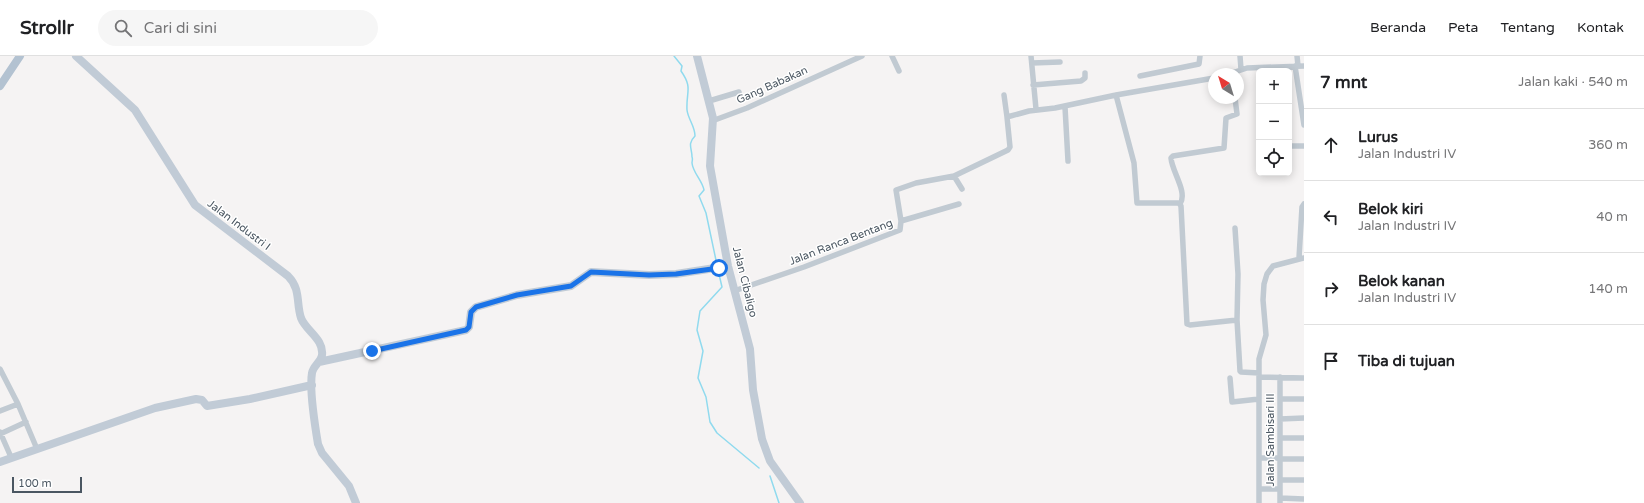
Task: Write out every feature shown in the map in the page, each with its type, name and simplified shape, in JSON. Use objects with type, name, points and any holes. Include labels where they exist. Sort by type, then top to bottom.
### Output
[{"type":"main road","points":[[0,86],[20,56]]},
{"type":"main road","name":"Jalan Industri I","points":[[76,56],[135,110],[195,205],[288,276],[295,283],[301,318],[313,332],[322,350],[322,355],[319,362]]},
{"type":"main road","name":"Jalan Cibaligo","points":[[697,56],[709,101],[712,121],[710,166],[728,266],[750,349],[753,390],[762,439],[770,461],[800,503]]},
{"type":"main road","points":[[356,503],[349,486],[322,453],[318,444],[312,373],[319,362],[466,330],[469,327],[471,312],[476,307],[517,295],[571,286],[591,272],[649,275],[676,274],[728,266]]},
{"type":"main road","points":[[0,462],[155,408],[196,399],[202,400],[207,406],[228,403],[312,385]]},
{"type":"street","name":"Gang Babakan","points":[[712,121],[747,108],[862,56]]},
{"type":"street","points":[[892,56],[899,71]]},
{"type":"street","points":[[1031,56],[1036,109]]},
{"type":"street","points":[[1140,76],[1199,64],[1201,56]]},
{"type":"street","points":[[1240,56],[1241,68]]},
{"type":"street","points":[[1297,56],[1304,125]]},
{"type":"street","points":[[1032,63],[1060,62]]},
{"type":"street","points":[[1244,69],[1299,66]]},
{"type":"street","points":[[1033,85],[1081,80],[1085,78],[1085,73]]},
{"type":"street","points":[[1004,95],[1007,117],[1036,109],[1065,107],[1116,95],[1208,79]]},
{"type":"street","points":[[709,101],[739,92]]},
{"type":"street","points":[[1116,95],[1134,163],[1137,203],[1180,204]]},
{"type":"street","points":[[1236,104],[1237,114],[1226,118],[1224,148],[1173,156],[1171,158],[1174,173],[1183,194],[1183,199],[1180,204],[1187,324],[1190,326],[1237,320]]},
{"type":"street","points":[[1065,107],[1068,161]]},
{"type":"street","name":"Jalan Ranca Bentang","points":[[734,291],[882,238],[900,230],[901,221],[896,190],[916,183],[954,176],[1008,150],[1010,147],[1007,117]]},
{"type":"street","points":[[1292,146],[1304,146]]},
{"type":"street","points":[[954,176],[962,189]]},
{"type":"street","points":[[901,221],[959,204]]},
{"type":"street","points":[[1259,503],[1259,354],[1266,335],[1263,300],[1265,280],[1273,266],[1302,258],[1302,207],[1304,204]]},
{"type":"street","points":[[1235,228],[1238,274],[1237,320],[1240,371],[1280,378],[1304,378]]},
{"type":"street","points":[[0,369],[18,404],[37,448]]},
{"type":"street","points":[[1230,378],[1232,402],[1258,399]]},
{"type":"street","name":"Jalan Sambisari III","points":[[1280,378],[1280,501]]},
{"type":"street","points":[[1280,399],[1304,399]]},
{"type":"street","points":[[0,411],[18,404]]},
{"type":"street","points":[[1280,419],[1304,418]]},
{"type":"street","points":[[11,457],[0,433],[26,422]]},
{"type":"street","points":[[1280,438],[1304,438]]},
{"type":"street","points":[[1259,458],[1304,459]]},
{"type":"street","points":[[1280,480],[1304,480]]},
{"type":"street","points":[[1259,490],[1280,489]]},
{"type":"street","points":[[1280,501],[1304,498]]},
{"type":"waterway","points":[[674,56],[682,66],[681,71],[688,86],[687,110],[695,136],[691,141],[690,146],[692,163],[704,190],[699,196],[706,213],[717,265]]},
{"type":"waterway","points":[[718,270],[722,287],[700,311],[697,330],[703,351],[698,378],[706,397],[710,422],[717,433],[759,468]]},
{"type":"waterway","points":[[770,476],[779,503]]},
{"type":"route","points":[[372,351],[446,336],[466,330],[469,327],[471,312],[476,307],[517,295],[575,285],[587,273],[591,272],[649,275],[676,274],[719,268]]}]
